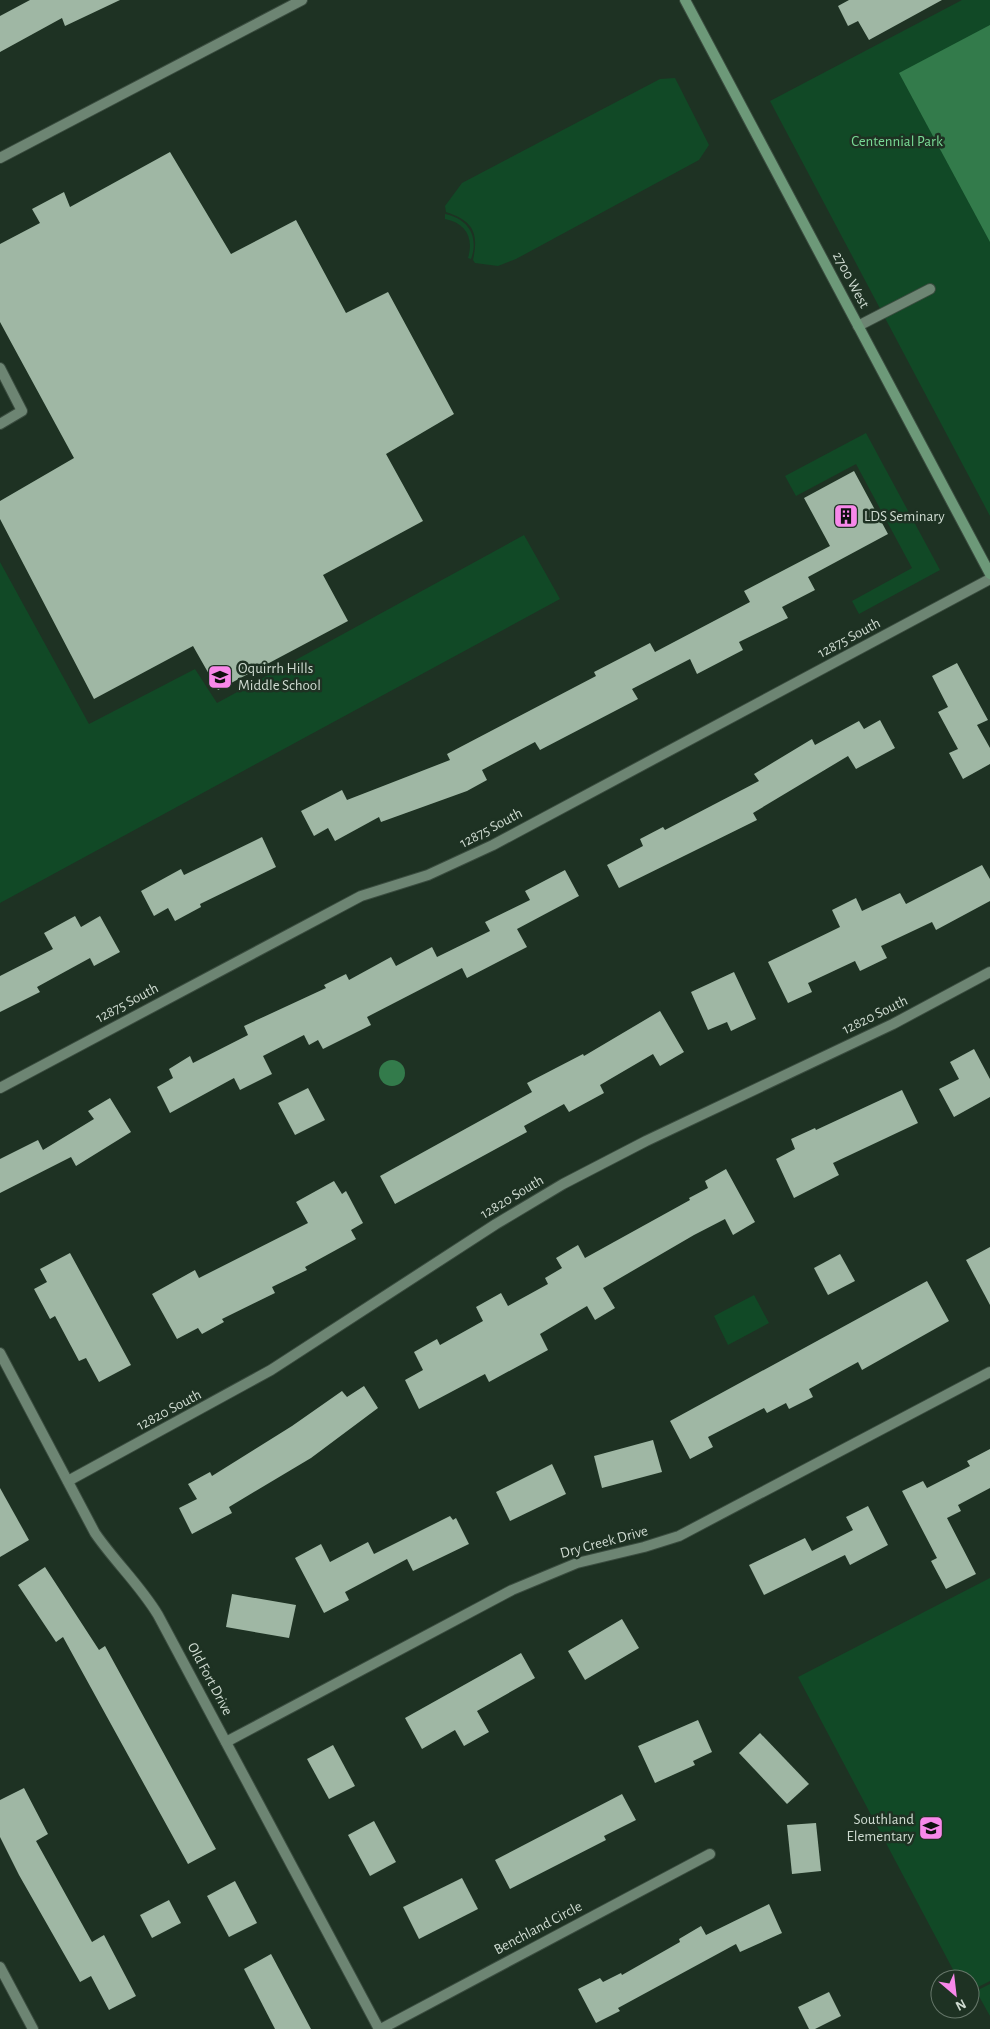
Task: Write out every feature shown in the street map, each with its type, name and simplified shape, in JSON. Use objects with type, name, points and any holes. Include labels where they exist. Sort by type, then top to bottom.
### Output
[{"type":"main road","name":"2700 West","points":[[684,0],[990,574]]},
{"type":"street","points":[[0,158],[302,0]]},
{"type":"street","points":[[858,326],[930,289]]},
{"type":"street","points":[[0,368],[22,411],[0,424]]},
{"type":"street","name":"12875 South","points":[[0,1088],[361,896],[428,875],[493,845],[990,580]]},
{"type":"street","name":"12820 South","points":[[68,1481],[227,1396],[271,1370],[496,1224],[563,1184],[646,1141],[892,1024],[990,972]]},
{"type":"street","name":"Old Fort Drive","points":[[0,1353],[95,1533],[110,1555],[145,1592],[158,1615],[380,2029]]},
{"type":"street","name":"Dry Creek Drive","points":[[226,1742],[512,1590],[577,1563],[644,1547],[679,1536],[990,1372]]},
{"type":"street","name":"Benchland Circle","points":[[380,2029],[710,1854]]},
{"type":"street","points":[[0,1967],[33,2029]]},
{"type":"green space","name":"Centennial Park","points":[[962,0],[990,0],[990,516],[770,101]]},
{"type":"green space","points":[[675,78],[709,145],[699,160],[516,259],[498,266],[475,263],[473,260],[475,242],[472,229],[462,219],[446,212],[445,206],[462,183],[660,79]]},
{"type":"green space","points":[[445,214],[460,220],[470,230],[474,243],[471,259],[468,258],[470,244],[467,233],[458,224],[445,219]]},
{"type":"green space","points":[[866,433],[940,570],[859,614],[852,601],[912,568],[856,464],[796,496],[785,476]]},
{"type":"green space","points":[[524,535],[560,599],[0,903],[0,562],[89,724],[195,669],[217,703]]},
{"type":"green space","points":[[754,1295],[769,1323],[728,1345],[714,1316]]},
{"type":"green space","name":"Southland Elementary","points":[[990,1578],[990,1981],[980,1986],[980,1969],[953,1969],[798,1677]]},
{"type":"green space","points":[[990,1984],[990,2016],[980,1998],[980,1989]]},
{"type":"shaded area","points":[[990,25],[990,242],[899,73]]},
{"type":"shaded area","points":[[392,1060],[401,1064],[405,1073],[401,1082],[392,1086],[383,1082],[379,1073],[383,1064]]},
{"type":"building","points":[[30,0],[120,0],[65,26],[62,18],[0,52],[0,16]]},
{"type":"building","points":[[849,0],[942,0],[869,40],[858,21],[848,26],[838,6]]},
{"type":"building","points":[[170,152],[231,254],[296,220],[346,313],[388,292],[454,414],[386,454],[423,521],[323,575],[348,621],[218,690],[193,646],[94,699],[0,519],[0,501],[74,458],[0,322],[0,244],[40,223],[32,209],[64,192],[70,207]]},
{"type":"building","points":[[854,471],[888,534],[808,577],[815,590],[782,607],[788,618],[739,642],[743,650],[697,674],[690,659],[632,689],[638,699],[540,750],[535,742],[482,770],[487,780],[467,791],[381,822],[379,817],[335,841],[328,828],[314,836],[301,811],[342,790],[347,800],[450,760],[447,754],[596,676],[594,672],[650,643],[655,652],[750,602],[744,591],[830,546],[804,498]]},
{"type":"building","points":[[957,663],[988,720],[977,725],[990,748],[990,764],[963,779],[949,753],[958,749],[938,712],[948,707],[932,676]]},
{"type":"building","points":[[880,720],[895,748],[856,769],[848,756],[753,813],[757,820],[619,888],[607,865],[643,846],[640,839],[663,827],[665,830],[759,781],[754,774],[812,739],[815,745],[859,721],[864,729]]},
{"type":"building","points":[[262,837],[276,867],[200,904],[201,907],[175,921],[168,908],[154,916],[141,891],[181,869],[184,875]]},
{"type":"building","points":[[982,865],[990,879],[990,901],[936,930],[932,922],[881,946],[887,958],[860,971],[855,961],[808,983],[812,992],[788,1003],[768,962],[840,927],[832,910],[856,898],[862,911],[900,893],[906,904]]},
{"type":"building","points":[[565,870],[579,896],[517,929],[527,947],[467,978],[462,968],[367,1017],[371,1025],[323,1049],[318,1040],[309,1045],[304,1035],[263,1056],[272,1074],[240,1090],[234,1078],[170,1113],[157,1087],[173,1078],[169,1069],[190,1056],[193,1063],[248,1035],[244,1026],[326,988],[324,985],[346,974],[349,980],[391,957],[396,966],[432,947],[437,957],[490,931],[485,922],[530,900],[525,891]]},
{"type":"building","points":[[75,916],[81,927],[100,916],[120,952],[94,966],[90,958],[37,987],[40,992],[0,1012],[0,976],[53,949],[44,933]]},
{"type":"building","points":[[734,972],[756,1019],[731,1031],[727,1022],[708,1030],[691,992]]},
{"type":"building","points":[[660,1011],[684,1052],[660,1066],[653,1054],[600,1085],[604,1093],[569,1112],[564,1104],[524,1126],[527,1132],[395,1204],[380,1176],[532,1092],[527,1083],[583,1054],[584,1056]]},
{"type":"building","points":[[974,1049],[990,1079],[990,1097],[954,1117],[939,1089],[959,1079],[950,1062]]},
{"type":"building","points":[[308,1088],[325,1120],[295,1135],[278,1103]]},
{"type":"building","points":[[902,1090],[918,1123],[833,1163],[839,1175],[794,1198],[776,1159],[795,1149],[791,1139],[815,1128],[816,1130]]},
{"type":"building","points":[[110,1098],[131,1132],[76,1166],[71,1157],[0,1193],[0,1159],[38,1140],[43,1150],[94,1119],[88,1111]]},
{"type":"building","points":[[726,1169],[755,1222],[733,1235],[725,1219],[694,1235],[603,1288],[615,1308],[595,1320],[587,1306],[540,1334],[548,1350],[489,1382],[485,1374],[419,1409],[405,1380],[423,1370],[414,1352],[437,1339],[440,1345],[483,1321],[476,1307],[501,1293],[508,1306],[548,1284],[545,1278],[562,1268],[556,1258],[578,1245],[585,1258],[690,1200],[689,1198],[708,1188],[705,1181]]},
{"type":"building","points":[[334,1181],[342,1194],[346,1191],[363,1223],[351,1230],[356,1239],[305,1267],[307,1270],[272,1287],[275,1293],[222,1319],[224,1322],[202,1334],[198,1328],[177,1339],[152,1294],[195,1270],[199,1278],[308,1223],[296,1202]]},
{"type":"building","points":[[990,1247],[990,1305],[966,1260]]},
{"type":"building","points":[[70,1253],[131,1365],[99,1382],[86,1358],[79,1361],[55,1316],[50,1319],[34,1289],[47,1282],[40,1269]]},
{"type":"building","points":[[840,1254],[855,1281],[828,1295],[814,1268]]},
{"type":"building","points":[[927,1281],[949,1321],[862,1370],[858,1362],[809,1389],[813,1397],[789,1409],[786,1403],[767,1413],[764,1408],[708,1437],[713,1447],[690,1459],[670,1421]]},
{"type":"building","points":[[364,1386],[378,1408],[311,1458],[229,1507],[232,1513],[192,1534],[179,1508],[197,1499],[188,1484],[210,1472],[212,1476],[292,1426],[342,1391],[347,1397]]},
{"type":"building","points":[[653,1440],[662,1472],[602,1488],[594,1456]]},
{"type":"building","points":[[990,1449],[990,1488],[958,1505],[961,1511],[947,1518],[976,1574],[946,1589],[931,1561],[937,1558],[902,1491],[923,1481],[927,1488],[970,1466],[967,1461]]},
{"type":"building","points":[[552,1464],[566,1494],[510,1521],[496,1492]]},
{"type":"building","points":[[0,1488],[29,1540],[0,1557]]},
{"type":"building","points":[[868,1506],[888,1545],[850,1565],[845,1555],[764,1595],[749,1565],[805,1538],[812,1551],[853,1530],[846,1517]]},
{"type":"building","points":[[450,1516],[453,1520],[456,1518],[469,1544],[413,1571],[407,1559],[345,1592],[349,1600],[324,1613],[295,1558],[321,1544],[330,1562],[368,1542],[374,1554]]},
{"type":"building","points":[[45,1567],[99,1650],[105,1646],[216,1849],[188,1864],[63,1637],[56,1642],[18,1585]]},
{"type":"building","points":[[232,1594],[296,1605],[289,1638],[226,1627]]},
{"type":"building","points":[[622,1619],[639,1648],[585,1680],[568,1651]]},
{"type":"building","points":[[521,1653],[535,1678],[477,1711],[489,1732],[464,1746],[455,1730],[422,1749],[405,1718]]},
{"type":"building","points":[[698,1720],[712,1752],[693,1761],[695,1765],[655,1783],[638,1746]]},
{"type":"building","points":[[760,1733],[809,1784],[787,1804],[739,1753]]},
{"type":"building","points":[[333,1745],[355,1786],[329,1799],[307,1759]]},
{"type":"building","points":[[24,1788],[48,1834],[36,1841],[92,1942],[104,1935],[136,1996],[109,2010],[91,1976],[80,1982],[19,1875],[0,1837],[0,1800]]},
{"type":"building","points":[[622,1794],[636,1820],[604,1836],[606,1840],[510,1889],[495,1860]]},
{"type":"building","points":[[374,1821],[396,1862],[370,1876],[348,1835]]},
{"type":"building","points":[[816,1823],[821,1871],[792,1874],[787,1825]]},
{"type":"building","points":[[462,1878],[478,1909],[419,1939],[403,1907]]},
{"type":"building","points":[[235,1881],[257,1923],[229,1937],[207,1896]]},
{"type":"building","points":[[169,1900],[181,1923],[152,1938],[140,1915]]},
{"type":"building","points":[[769,1904],[782,1933],[740,1952],[736,1944],[618,2008],[620,2011],[596,2023],[578,1989],[600,1978],[603,1982],[621,1973],[622,1975],[680,1942],[679,1939],[701,1926],[706,1935]]},
{"type":"building","points":[[271,1954],[311,2029],[275,2029],[244,1969]]},
{"type":"building","points":[[829,1992],[841,2016],[815,2029],[809,2029],[798,2007]]},
{"type":"place","name":"LDS Seminary","points":[[846,516]]},
{"type":"place","name":"Oquirrh Hills Middle School","points":[[220,677]]},
{"type":"place","name":"Southland Elementary","points":[[931,1828]]}]
